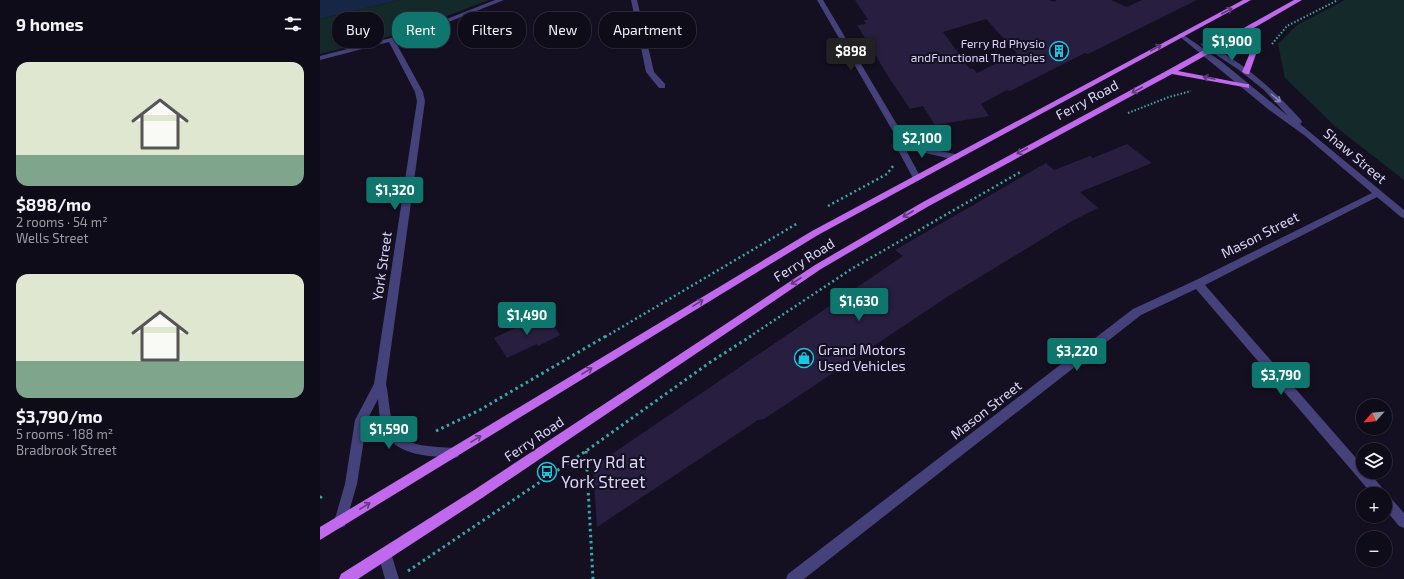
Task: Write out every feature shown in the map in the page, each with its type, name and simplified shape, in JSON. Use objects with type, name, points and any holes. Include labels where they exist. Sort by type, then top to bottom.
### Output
[{"type":"main road","name":"Ferry Road","points":[[320,534],[737,279],[815,233],[1248,0]]},
{"type":"main road","name":"Ferry Road","points":[[346,579],[478,494],[818,267],[926,204],[1171,72],[1299,0]]},
{"type":"main road","points":[[1246,72],[1257,43],[1248,28]]},
{"type":"main road","points":[[1171,72],[1246,86]]},
{"type":"street","points":[[320,58],[424,30],[501,0]]},
{"type":"street","points":[[634,0],[650,72],[662,86]]},
{"type":"street","points":[[820,0],[899,135],[903,152],[917,178]]},
{"type":"street","name":"Shaw Street","points":[[1181,35],[1228,58],[1283,104],[1307,133]]},
{"type":"street","name":"Shaw Street","points":[[1181,35],[1271,107],[1307,133],[1404,214]]},
{"type":"street","name":"York Street","points":[[340,522],[351,484],[361,420],[380,384],[421,101],[419,92],[391,40]]},
{"type":"street","points":[[899,135],[924,150],[956,157]]},
{"type":"street","name":"Mason Street","points":[[793,579],[1137,312],[1198,284],[1378,193]]},
{"type":"street","points":[[1198,284],[1374,487]]},
{"type":"street","name":"York Street","points":[[380,384],[384,402],[386,423],[391,435],[400,444],[415,449],[454,453]]},
{"type":"street","points":[[1392,508],[1404,522]]},
{"type":"street","points":[[385,554],[398,577]]},
{"type":"path","points":[[1271,49],[1272,43],[1288,26],[1338,0]]},
{"type":"path","points":[[1122,116],[1169,97],[1192,91]]},
{"type":"path","points":[[826,208],[887,174],[894,166]]},
{"type":"path","points":[[398,577],[586,451],[709,363],[853,268],[1027,168]]},
{"type":"path","points":[[436,431],[478,411],[799,223]]},
{"type":"path","points":[[586,451],[593,579]]},
{"type":"path","points":[[320,498],[324,494]]},
{"type":"green space","points":[[399,0],[489,0],[450,15],[450,12],[392,12],[392,36],[384,38],[384,12],[349,12]]},
{"type":"green space","points":[[1345,0],[1404,0],[1404,180],[1336,127],[1285,78],[1278,44],[1297,25]]},
{"type":"green space","points":[[332,16],[332,48],[344,48],[320,54],[320,19]]},
{"type":"water","points":[[320,0],[399,0],[349,12],[332,12],[332,16],[320,19]]},
{"type":"building","points":[[855,0],[1048,0],[1055,2],[1056,0],[1111,0],[1127,7],[1142,0],[1197,0],[1088,54],[1085,53],[981,104],[989,116],[935,125],[923,106],[910,109],[888,76],[857,25],[866,24],[864,20],[868,20]],"holes":[[[986,19],[1017,53],[977,73],[973,69],[970,69],[943,32]]]},
{"type":"building","name":"Grand Motors Used Vehicles","points":[[1127,144],[1152,163],[1080,192],[1098,208],[1070,222],[947,297],[764,419],[758,420],[597,527],[593,467],[903,256],[895,250],[1046,163],[1054,170],[1090,156],[1093,158]]},
{"type":"building","points":[[545,313],[560,335],[538,346],[537,344],[507,358],[494,338]]},
{"type":"place","name":"Ferry Rd Physio andFunctional Therapies","points":[[1059,51]]},
{"type":"place","name":"Grand Motors Used Vehicles","points":[[804,358]]},
{"type":"place","name":"Ferry Rd at York Street","points":[[547,472]]}]
